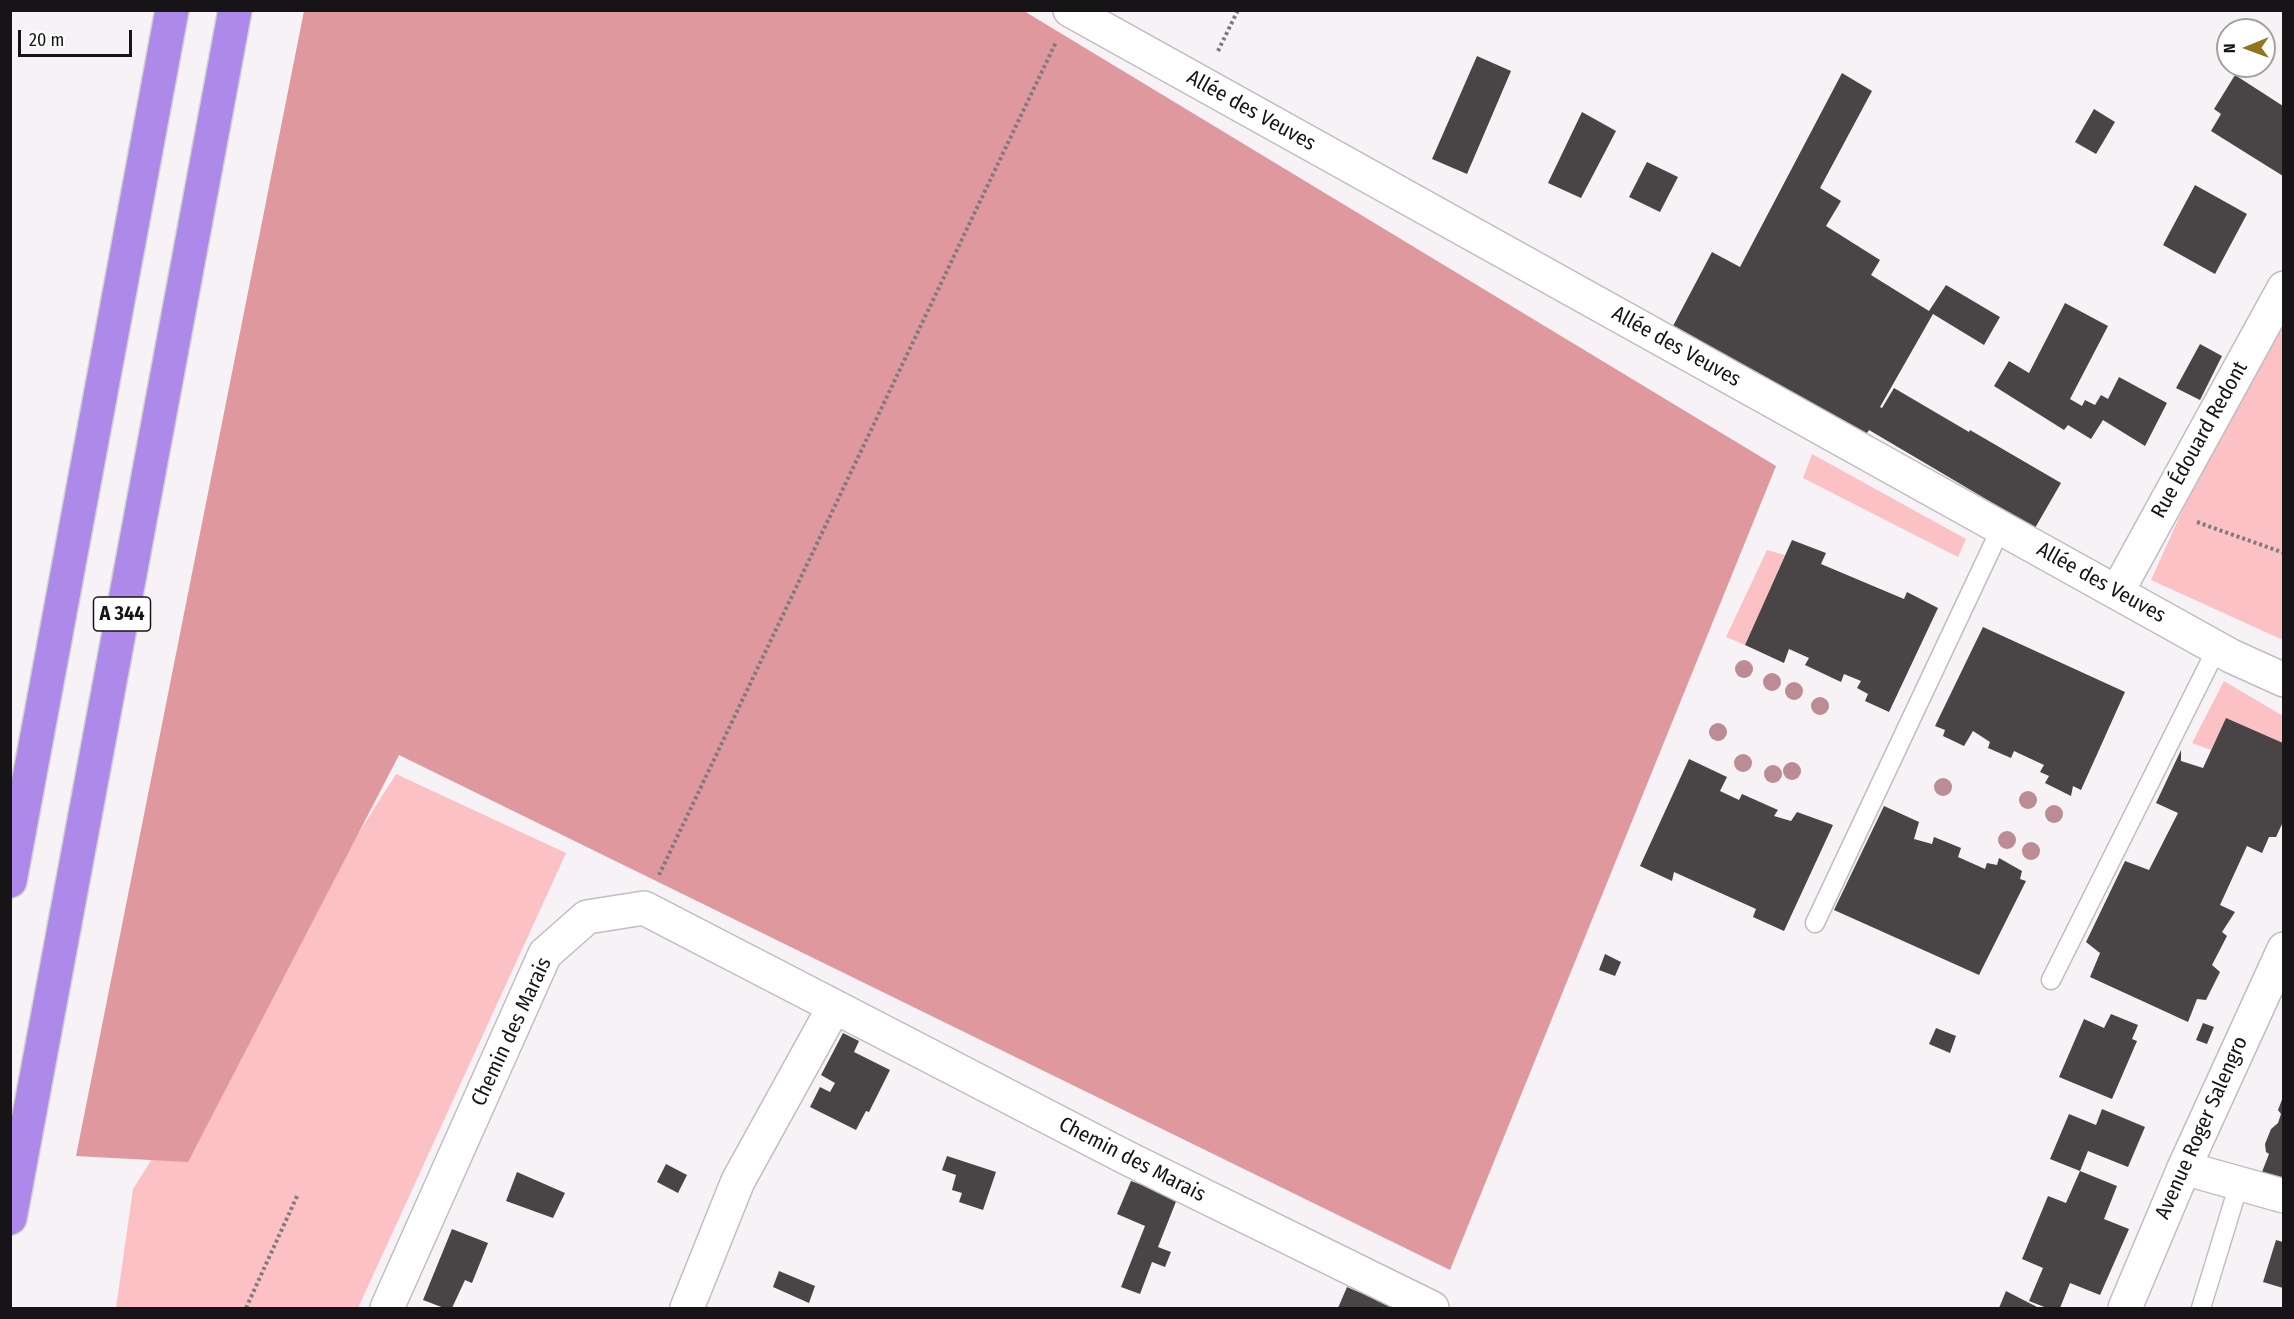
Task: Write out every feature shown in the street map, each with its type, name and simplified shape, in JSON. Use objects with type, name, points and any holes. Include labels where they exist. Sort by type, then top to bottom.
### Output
[{"type":"highway","name":"A 344","points":[[10,881],[172,10]]},
{"type":"highway","name":"A 344","points":[[10,1218],[235,10]]},
{"type":"street","name":"Allée des Veuves","points":[[1070,11],[2217,648],[2283,680]]},
{"type":"street","name":"Rue Édouard Redont","points":[[2117,592],[2283,288]]},
{"type":"street","name":"Chemin des Marais","points":[[387,1308],[545,954],[587,917],[644,908],[1127,1158],[1432,1308]]},
{"type":"street","name":"Avenue Roger Salengro","points":[[2125,1308],[2184,1168],[2283,949]]},
{"type":"street","points":[[687,1308],[738,1181],[834,1006]]},
{"type":"street","points":[[2184,1168],[2283,1196]]},
{"type":"lane","points":[[1815,922],[2001,528]]},
{"type":"lane","points":[[2050,980],[2217,648]]},
{"type":"lane","points":[[2202,1308],[2239,1184]]},
{"type":"path","points":[[1201,83],[1238,10]]},
{"type":"path","points":[[644,908],[1070,11]]},
{"type":"path","points":[[2162,509],[2283,553]]},
{"type":"path","points":[[246,1308],[298,1194]]},
{"type":"shaded area","points":[[304,11],[1024,11],[1776,466],[1450,1270],[399,755],[188,1162],[76,1156]]},
{"type":"shaded area","points":[[2283,310],[2283,640],[2151,580],[2248,365]]},
{"type":"shaded area","points":[[1812,454],[1966,539],[1958,557],[1803,478]]},
{"type":"shaded area","points":[[1767,550],[1785,555],[1745,645],[1726,637]]},
{"type":"shaded area","points":[[2224,681],[2283,716],[2283,743],[2226,719],[2211,750],[2192,743]]},
{"type":"shaded area","points":[[396,774],[566,853],[358,1308],[116,1308],[133,1189]]},
{"type":"building","points":[[1477,56],[1511,71],[1467,174],[1432,159]]},
{"type":"building","points":[[1842,73],[1872,91],[1820,188],[1841,201],[1826,226],[1880,260],[1871,275],[1929,311],[1946,285],[2000,317],[1984,345],[1933,314],[1880,407],[1882,408],[1894,388],[2061,483],[2035,528],[1869,430],[1865,436],[1673,326],[1712,252],[1740,267]]},
{"type":"building","points":[[2233,78],[2240,78],[2283,106],[2283,176],[2211,131],[2221,114],[2214,109]]},
{"type":"building","points":[[2094,109],[2115,122],[2096,154],[2075,142]]},
{"type":"building","points":[[1582,112],[1616,131],[1581,198],[1548,183]]},
{"type":"building","points":[[1647,162],[1678,177],[1660,212],[1629,197]]},
{"type":"building","points":[[2195,185],[2247,214],[2215,274],[2163,245]]},
{"type":"building","points":[[2065,303],[2108,326],[2070,399],[2082,406],[2085,400],[2095,405],[2101,395],[2108,399],[2119,377],[2167,403],[2145,446],[2103,420],[2091,439],[2068,425],[2064,430],[1994,386],[2009,361],[2029,373]]},
{"type":"building","points":[[2200,344],[2222,356],[2200,400],[2176,388]]},
{"type":"building","points":[[1792,540],[1826,553],[1821,564],[1904,599],[1907,592],[1938,608],[1889,712],[1865,701],[1868,694],[1857,688],[1861,681],[1844,674],[1841,682],[1805,665],[1809,658],[1789,649],[1784,663],[1745,645]]},
{"type":"building","points":[[1983,627],[2125,692],[2081,790],[2073,786],[2071,796],[2045,783],[2049,776],[2040,772],[2044,765],[2014,751],[2011,758],[1988,748],[1990,742],[1973,731],[1964,746],[1943,736],[1945,730],[1935,726]]},
{"type":"building","points":[[2226,718],[2283,743],[2283,822],[2276,837],[2269,837],[2262,853],[2247,846],[2220,905],[2235,912],[2222,932],[2227,936],[2212,965],[2220,972],[2206,1000],[2197,999],[2188,1022],[2090,977],[2100,953],[2086,942],[2125,861],[2149,870],[2178,813],[2156,803],[2181,750],[2181,761],[2203,768]]},
{"type":"building","points":[[1689,759],[1727,777],[1720,791],[1739,800],[1742,794],[1778,810],[1774,816],[1791,821],[1797,812],[1833,825],[1784,931],[1753,917],[1756,909],[1674,872],[1672,881],[1640,866]]},
{"type":"building","points":[[1884,806],[1919,822],[1914,839],[1932,844],[1934,837],[1961,848],[1958,857],[1985,869],[1987,863],[1997,865],[1999,858],[2022,871],[2020,879],[2026,881],[1979,975],[1834,910]]},
{"type":"building","points":[[1605,954],[1621,962],[1615,976],[1599,970]]},
{"type":"building","points":[[2111,1014],[2138,1025],[2132,1039],[2137,1041],[2112,1099],[2059,1077],[2084,1019],[2104,1028]]},
{"type":"building","points":[[2203,1023],[2214,1027],[2207,1044],[2196,1040]]},
{"type":"building","points":[[1936,1028],[1956,1036],[1950,1053],[1929,1044]]},
{"type":"building","points":[[843,1033],[859,1041],[854,1052],[890,1070],[869,1112],[866,1111],[856,1130],[810,1107],[820,1087],[830,1092],[835,1083],[821,1075]]},
{"type":"building","points":[[2283,1097],[2283,1178],[2262,1172],[2269,1154],[2266,1152],[2265,1144],[2271,1129],[2278,1123],[2281,1114],[2278,1110]]},
{"type":"building","points":[[2102,1109],[2145,1127],[2128,1167],[2088,1151],[2080,1171],[2050,1159],[2069,1114],[2096,1125]]},
{"type":"building","points":[[947,1156],[996,1172],[983,1210],[959,1202],[962,1193],[952,1190],[956,1175],[942,1170]]},
{"type":"building","points":[[666,1164],[687,1175],[678,1193],[657,1182]]},
{"type":"building","points":[[2080,1171],[2117,1186],[2104,1219],[2129,1229],[2100,1295],[2070,1283],[2060,1308],[2047,1308],[2029,1301],[2043,1268],[2022,1259],[2048,1196],[2066,1203]]},
{"type":"building","points":[[517,1172],[565,1193],[553,1218],[506,1201]]},
{"type":"building","points":[[1131,1181],[1159,1191],[1179,1194],[1158,1247],[1171,1252],[1165,1267],[1152,1262],[1140,1294],[1121,1287],[1145,1226],[1117,1214]]},
{"type":"building","points":[[452,1229],[488,1243],[472,1283],[465,1280],[452,1308],[444,1308],[423,1300]]},
{"type":"building","points":[[2276,1240],[2283,1242],[2283,1288],[2263,1282]]},
{"type":"building","points":[[779,1271],[815,1286],[809,1303],[773,1287]]},
{"type":"building","points":[[1347,1287],[1391,1306],[1390,1308],[1338,1308]]},
{"type":"building","points":[[2006,1291],[2037,1307],[2037,1308],[1999,1308]]}]
